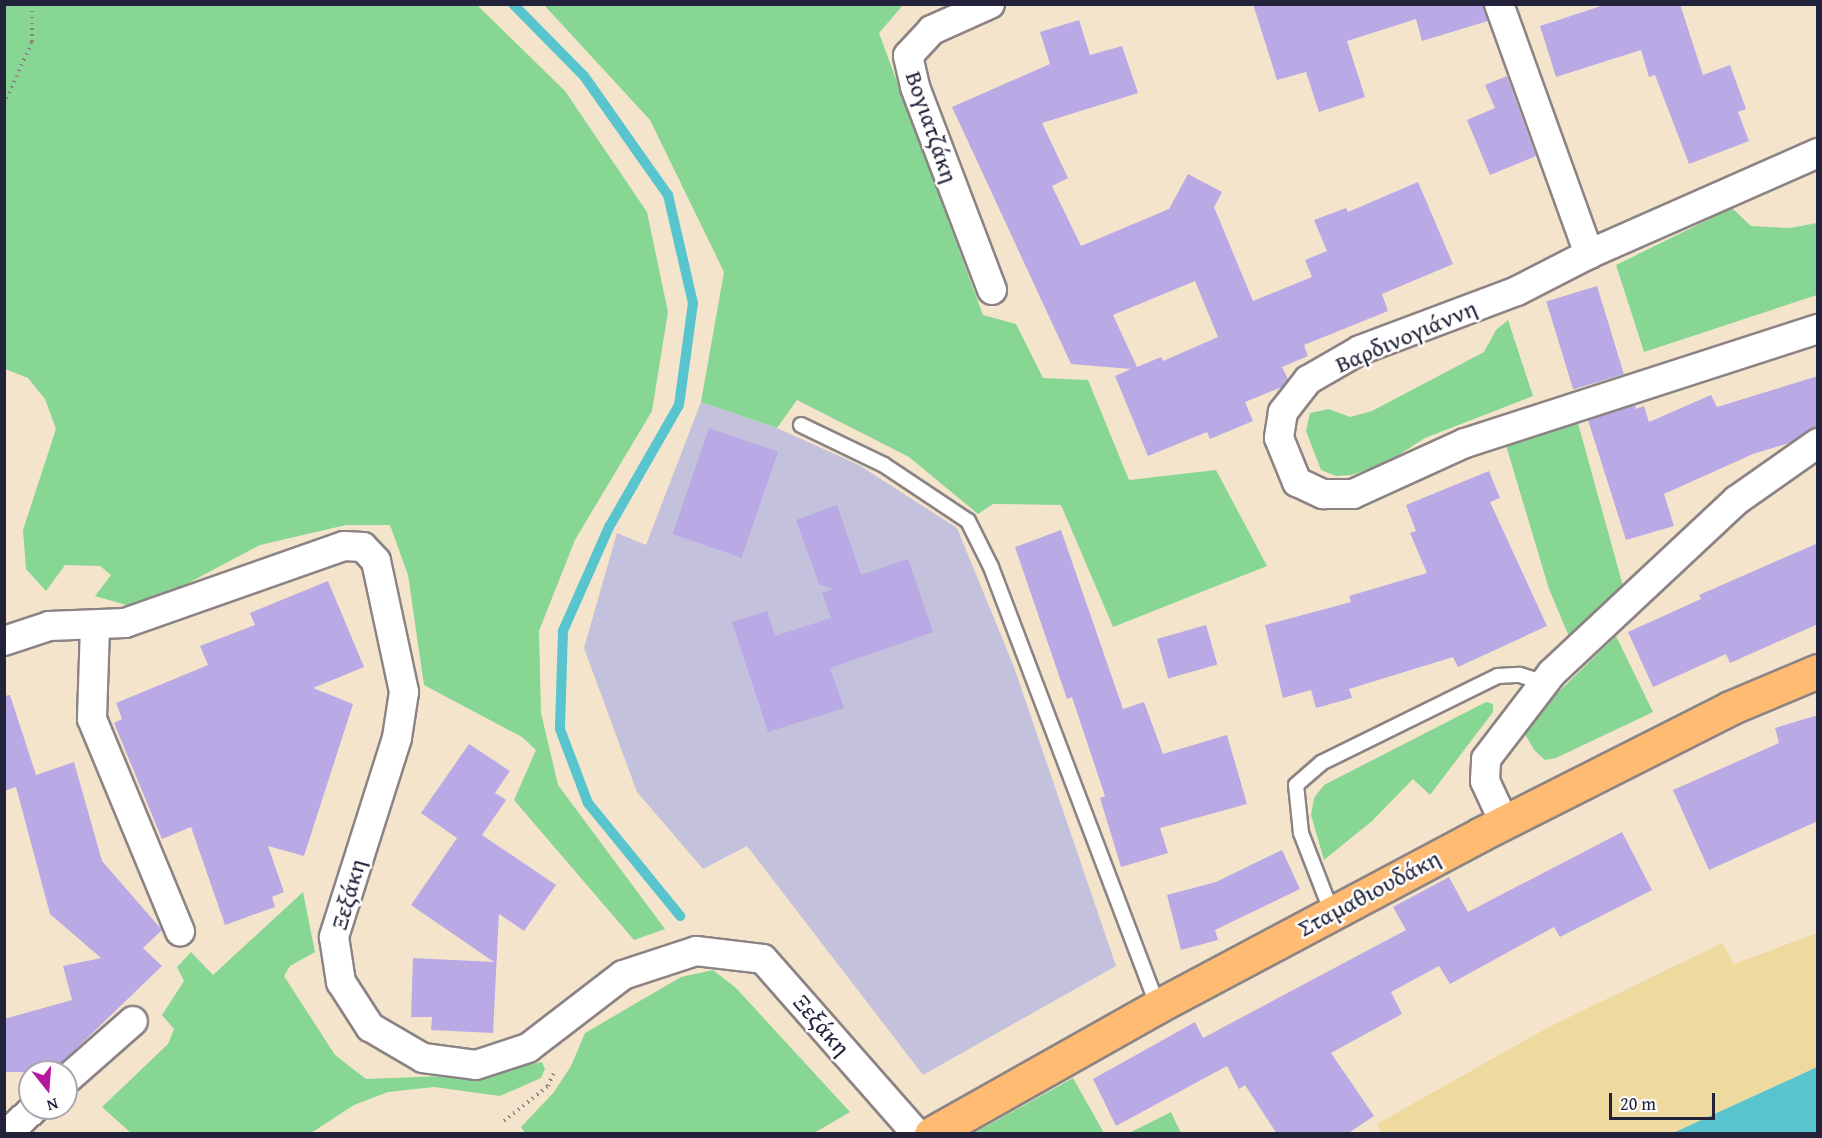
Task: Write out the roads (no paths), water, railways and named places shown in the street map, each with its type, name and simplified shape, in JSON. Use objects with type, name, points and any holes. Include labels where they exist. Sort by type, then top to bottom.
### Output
[{"type":"main road","name":"Σταμαθιουδάκη","points":[[931,1134],[1158,1006],[1504,822],[1730,708],[1818,671]]},
{"type":"street","name":"Βογιατζάκη","points":[[990,4],[932,30],[908,56],[915,87],[992,290]]},
{"type":"street","points":[[1499,4],[1589,254]]},
{"type":"street","name":"Βαρδινογιάννη","points":[[1818,153],[1589,254],[1518,291],[1360,350],[1308,380],[1283,412],[1279,438],[1297,482],[1323,494],[1353,494],[1466,443],[1818,329]]},
{"type":"street","points":[[1504,822],[1485,781],[1486,759],[1544,683],[1737,500],[1818,443]]},
{"type":"street","name":"Ξεξάκη","points":[[4,641],[49,626],[94,627],[125,623],[344,546],[363,547],[376,561],[404,692],[397,738],[334,937],[341,982],[370,1027],[423,1058],[476,1065],[528,1048],[623,975],[696,951],[763,959],[917,1134]]},
{"type":"street","points":[[94,627],[92,719],[180,931]]},
{"type":"street","points":[[78,1069],[133,1021]]},
{"type":"street","points":[[6,1134],[22,1120]]},
{"type":"lane","points":[[801,425],[884,465],[968,521],[991,567],[1158,1006]]},
{"type":"lane","points":[[1332,913],[1301,833],[1296,785],[1321,763],[1498,676],[1520,675],[1544,683]]},
{"type":"water","points":[[1817,1067],[1817,1133],[1673,1133]]},
{"type":"waterway","points":[[513,4],[584,76],[668,195],[693,303],[679,405],[609,527],[563,631],[560,729],[588,803],[680,916]]}]
